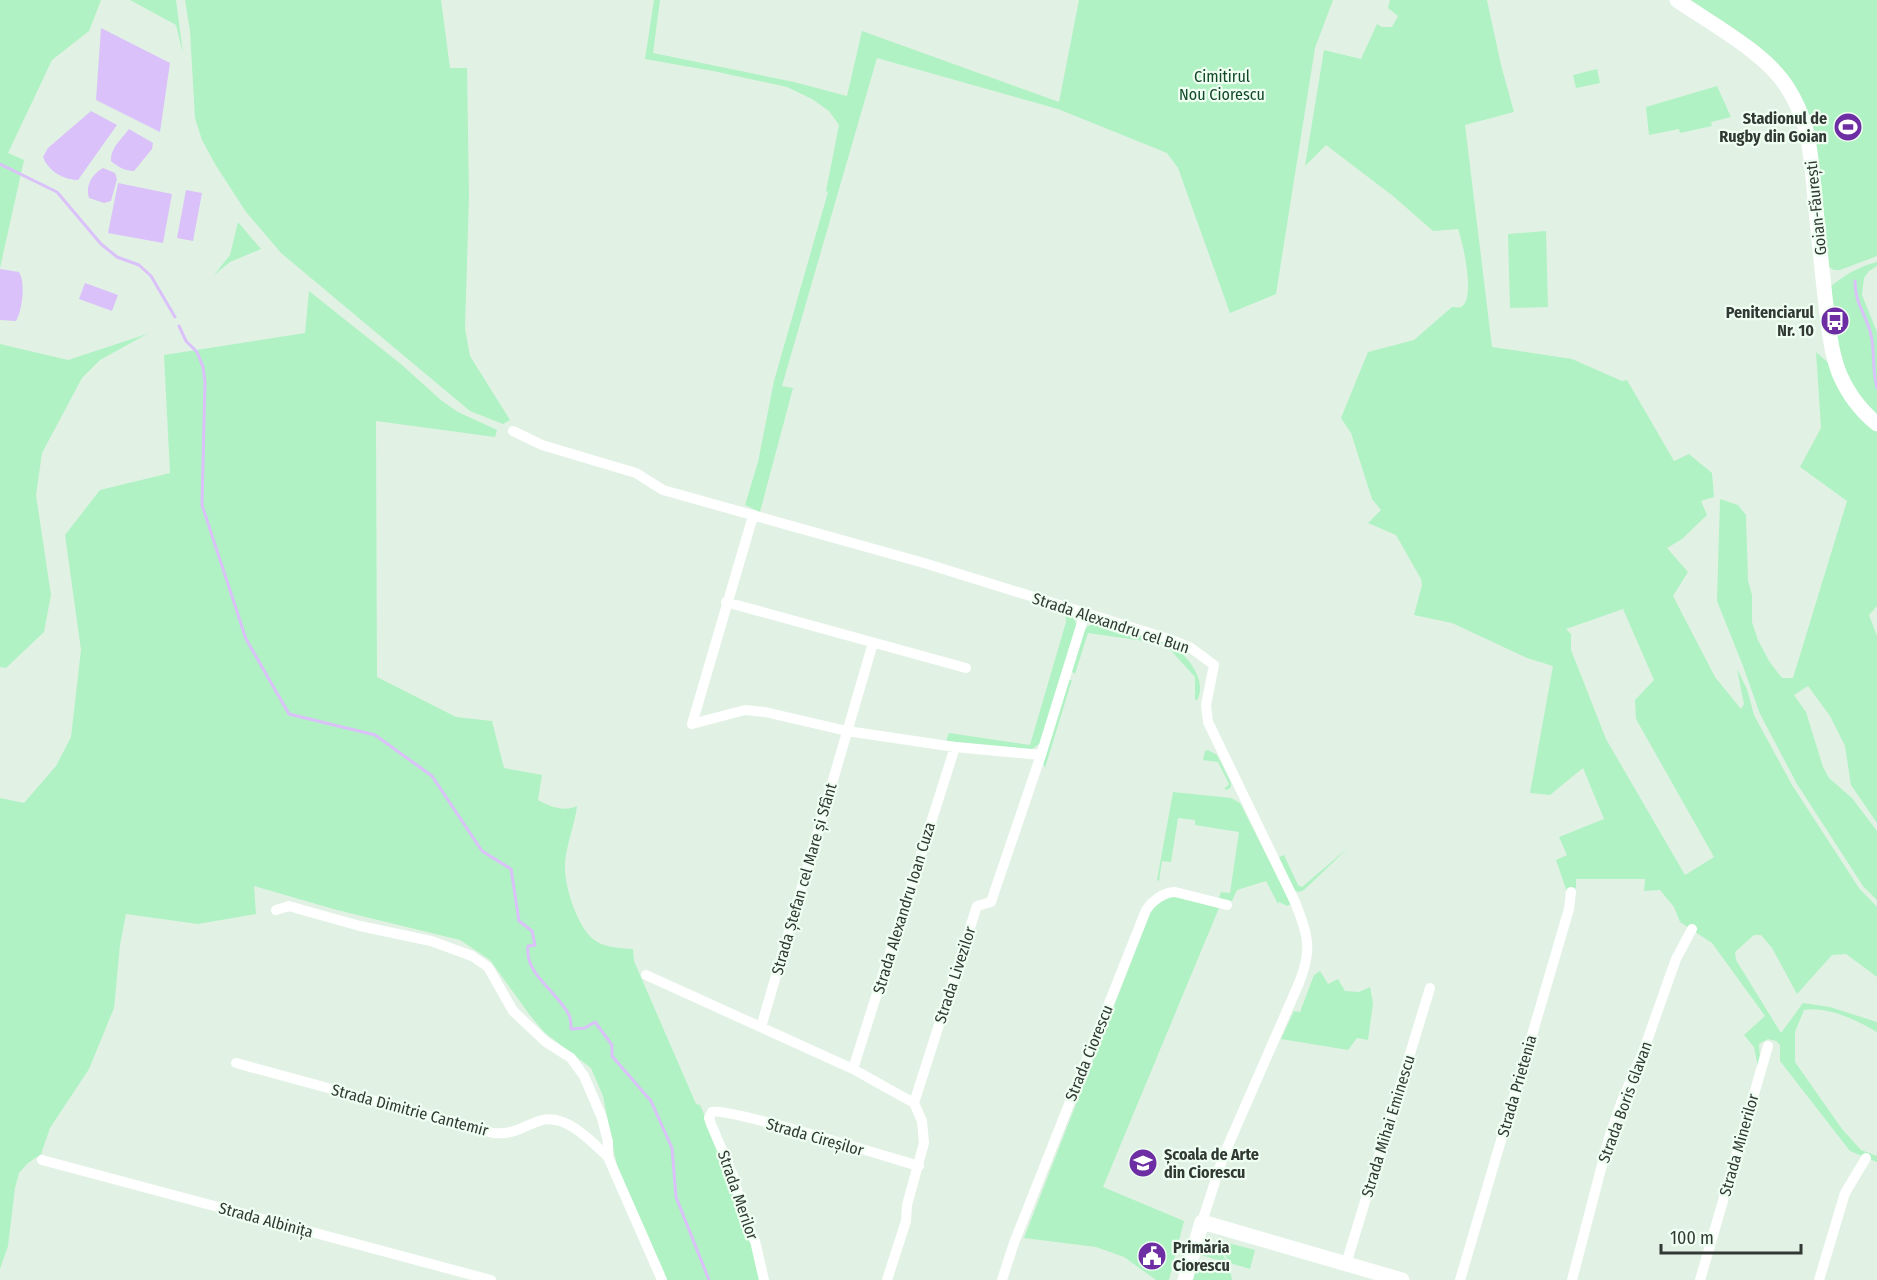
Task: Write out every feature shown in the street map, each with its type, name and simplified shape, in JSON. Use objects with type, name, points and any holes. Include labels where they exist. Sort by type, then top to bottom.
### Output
[{"type":"street","name":"Goian-Făurești","points":[[1677,0],[1755,53],[1783,81],[1800,111],[1809,135],[1823,281],[1833,351],[1839,373],[1847,388],[1877,424]]},
{"type":"street","name":"Strada Alexandru cel Bun","points":[[513,431],[542,445],[636,473],[663,490],[924,563],[1169,639],[1191,648],[1214,665],[1206,705],[1208,722],[1295,902],[1307,940],[1308,955],[1305,968],[1223,1157],[1185,1280]]},
{"type":"street","points":[[753,516],[692,724],[745,710],[765,712],[847,731],[955,747],[1041,755]]},
{"type":"street","points":[[726,602],[966,668]]},
{"type":"street","name":"Strada Livezilor","points":[[914,1104],[977,906],[988,905],[991,902],[1041,755],[1085,613]]},
{"type":"street","name":"Strada Ștefan cel Mare și Sfânt","points":[[761,1027],[873,643]]},
{"type":"street","name":"Strada Alexandru Ioan Cuza","points":[[854,1069],[955,747]]},
{"type":"street","name":"Strada Ciorescu","points":[[1002,1280],[1014,1243],[1146,910],[1150,904],[1168,892],[1227,905]]},
{"type":"street","name":"Strada Prietenia","points":[[1460,1280],[1569,909],[1571,892]]},
{"type":"street","points":[[276,910],[289,906],[360,926],[421,939],[472,956],[488,967],[513,1011],[546,1041],[571,1058],[584,1076],[602,1118],[608,1142],[608,1157],[662,1280]]},
{"type":"street","name":"Strada Boris Glavan","points":[[1572,1280],[1609,1138],[1676,959],[1692,929]]},
{"type":"street","points":[[646,975],[854,1069],[914,1104],[924,1130],[919,1166],[907,1205],[906,1221],[888,1280]]},
{"type":"street","name":"Strada Mihai Eminescu","points":[[1346,1264],[1430,988]]},
{"type":"street","name":"Strada Minerilor","points":[[1700,1280],[1768,1046]]},
{"type":"street","name":"Strada Dimitrie Cantemir","points":[[236,1064],[493,1133],[513,1133],[541,1120],[560,1121],[586,1137],[608,1157]]},
{"type":"street","name":"Strada Cireșilor","points":[[712,1112],[720,1111],[754,1119],[919,1166]]},
{"type":"street","name":"Strada Merilor","points":[[712,1112],[711,1124],[734,1178],[746,1225],[755,1242],[764,1280]]},
{"type":"street","points":[[1819,1280],[1845,1193],[1866,1158]]},
{"type":"street","name":"Strada Albinița","points":[[42,1160],[491,1280]]},
{"type":"street","points":[[1202,1222],[1402,1280]]},
{"type":"green space","points":[[0,0],[101,0],[89,31],[52,60],[8,153],[24,160],[0,268]]},
{"type":"green space","points":[[130,0],[176,0],[183,54],[176,25]]},
{"type":"green space","points":[[185,0],[441,0],[450,68],[467,68],[469,196],[465,328],[470,356],[510,420],[503,424],[470,411],[281,253],[246,212],[215,164],[202,140],[195,118],[190,31]]},
{"type":"green space","name":"Cimitirul Nou Ciorescu","points":[[654,0],[660,0],[653,53],[794,82],[847,96],[862,31],[1059,102],[1079,0],[1333,0],[1315,48],[1276,294],[1230,313],[1178,168],[1167,153],[1058,109],[877,58],[782,386],[793,388],[760,512],[745,505],[758,462],[774,381],[828,192],[826,191],[839,125],[829,111],[812,99],[787,87],[645,59]]},
{"type":"green space","points":[[1390,0],[1487,0],[1514,112],[1465,125],[1492,347],[1572,359],[1622,381],[1627,380],[1674,461],[1689,454],[1712,473],[1714,497],[1701,501],[1707,515],[1682,539],[1667,548],[1688,572],[1673,596],[1715,677],[1741,709],[1744,704],[1737,669],[1747,689],[1754,715],[1792,785],[1859,888],[1877,907],[1877,977],[1846,954],[1832,955],[1797,994],[1772,948],[1761,935],[1754,935],[1735,952],[1736,960],[1781,1033],[1803,1003],[1830,1007],[1877,1022],[1877,1032],[1832,1012],[1804,1010],[1795,1032],[1795,1062],[1842,1129],[1861,1150],[1877,1156],[1877,1162],[1850,1151],[1780,1061],[1780,1045],[1776,1041],[1768,1039],[1759,1044],[1758,1067],[1754,1047],[1744,1035],[1765,1016],[1712,943],[1680,922],[1674,907],[1660,890],[1644,891],[1645,879],[1576,879],[1576,888],[1567,892],[1556,860],[1567,855],[1559,837],[1604,819],[1583,768],[1550,795],[1530,793],[1553,666],[1527,658],[1452,623],[1414,615],[1422,585],[1421,579],[1396,535],[1368,523],[1381,510],[1372,499],[1351,433],[1341,418],[1368,352],[1414,340],[1452,307],[1461,307],[1468,294],[1467,270],[1458,229],[1433,231],[1393,196],[1326,145],[1305,166],[1324,50],[1361,59],[1377,24],[1382,27],[1392,27],[1398,16],[1388,8]],"holes":[[[1623,609],[1654,680],[1635,700],[1636,719],[1714,857],[1685,875],[1606,739],[1571,650],[1571,634],[1566,629]]]},
{"type":"green space","name":"Stadionul de Rugby din Goian","points":[[1685,0],[1877,0],[1877,256],[1840,270],[1829,267],[1791,85]]},
{"type":"green space","points":[[1597,69],[1600,83],[1576,88],[1573,75]]},
{"type":"green space","points":[[1717,86],[1731,117],[1711,122],[1712,126],[1680,133],[1679,129],[1649,135],[1646,107]]},
{"type":"green space","points":[[238,222],[261,249],[230,262],[214,275],[230,255]]},
{"type":"green space","points":[[1546,231],[1548,307],[1510,308],[1508,234]]},
{"type":"green space","points":[[1877,262],[1877,266],[1864,278],[1862,295],[1877,332],[1877,414],[1864,401],[1847,372],[1837,340],[1829,288],[1852,272]]},
{"type":"green space","points":[[309,291],[402,365],[442,401],[458,412],[497,430],[495,437],[376,421],[377,677],[456,717],[492,721],[504,768],[542,775],[538,800],[558,808],[567,809],[577,806],[565,865],[573,905],[587,933],[597,942],[617,948],[633,949],[634,961],[696,1104],[700,1105],[720,1151],[750,1237],[760,1280],[667,1280],[617,1166],[603,1096],[591,1068],[544,1032],[490,960],[460,940],[337,910],[254,886],[256,914],[198,924],[126,914],[120,945],[114,1008],[89,1069],[50,1128],[41,1154],[19,1173],[8,1246],[0,1269],[0,798],[24,803],[56,766],[71,737],[81,650],[65,535],[100,490],[170,473],[164,355],[305,333]]},
{"type":"green space","points":[[147,334],[100,360],[82,378],[42,453],[36,495],[51,595],[44,632],[6,668],[0,667],[0,344],[68,360]]},
{"type":"green space","points":[[1816,352],[1832,366],[1877,430],[1877,606],[1869,615],[1877,636],[1877,823],[1851,785],[1845,746],[1830,716],[1808,686],[1794,695],[1806,712],[1823,767],[1829,778],[1852,798],[1877,831],[1877,900],[1863,886],[1797,784],[1760,714],[1717,601],[1720,499],[1738,505],[1746,515],[1752,622],[1758,640],[1769,661],[1782,678],[1793,678],[1847,501],[1800,467],[1821,428]]},
{"type":"green space","points":[[1065,613],[1074,619],[1077,629],[1042,742],[1032,749],[946,741],[949,733],[1030,745],[1066,622]]},
{"type":"green space","points":[[1096,623],[1160,638],[1176,648],[1191,664],[1200,682],[1197,700],[1195,700],[1195,677],[1165,644],[1088,633],[1075,674],[1071,671],[1081,636],[1090,625]]},
{"type":"green space","points":[[1068,680],[1072,680],[1045,768],[1043,763]]},
{"type":"green space","points":[[1208,750],[1217,755],[1231,783],[1231,787],[1227,790],[1224,789],[1229,784],[1218,762],[1203,760],[1205,751]]},
{"type":"green space","points":[[1173,792],[1231,798],[1240,803],[1291,904],[1287,906],[1279,902],[1278,904],[1266,881],[1237,890],[1232,901],[1219,898],[1221,892],[1230,893],[1239,832],[1195,825],[1195,820],[1178,818],[1171,862],[1162,861],[1159,881],[1157,880]]},
{"type":"green space","points":[[1349,847],[1304,890],[1299,892],[1293,890],[1277,858],[1284,855],[1298,885],[1302,887]]},
{"type":"green space","points":[[1169,895],[1219,908],[1103,1187],[1184,1221],[1169,1280],[1156,1280],[1124,1257],[1096,1247],[1024,1238],[1153,906]]},
{"type":"green space","points":[[1320,971],[1328,984],[1338,979],[1345,991],[1359,992],[1370,987],[1373,1003],[1368,1040],[1357,1038],[1348,1050],[1281,1039],[1294,1011],[1300,1012],[1314,975]]},
{"type":"green space","points":[[1224,1242],[1255,1250],[1250,1269],[1230,1263],[1218,1244]]},
{"type":"green space","points":[[1216,1244],[1228,1263],[1201,1255],[1202,1248]]},
{"type":"green space","points":[[1200,1260],[1230,1270],[1232,1280],[1192,1280],[1197,1262]]},
{"type":"shaded area","points":[[101,28],[170,63],[160,132],[96,100]]},
{"type":"shaded area","points":[[91,111],[117,125],[78,180],[73,180],[53,170],[43,157],[48,148]]},
{"type":"shaded area","points":[[129,129],[153,143],[152,149],[134,171],[122,168],[111,161],[114,148]]},
{"type":"shaded area","points":[[103,168],[115,173],[117,179],[111,201],[104,203],[89,198],[88,194],[90,181]]},
{"type":"shaded area","points":[[118,183],[172,194],[163,243],[108,233]]},
{"type":"shaded area","points":[[186,190],[202,193],[193,241],[177,238]]},
{"type":"shaded area","points":[[0,269],[19,272],[21,277],[22,297],[16,321],[0,320]]},
{"type":"shaded area","points":[[85,283],[118,295],[112,311],[79,299]]},
{"type":"waterway","points":[[0,164],[57,192],[101,244],[117,257],[139,265],[151,276],[175,317]]},
{"type":"waterway","points":[[1855,281],[1858,301],[1872,338],[1877,388]]},
{"type":"waterway","points":[[179,326],[186,341],[197,352],[203,367],[205,382],[202,505],[246,639],[289,714],[375,735],[432,776],[482,851],[511,869],[519,921],[532,931],[535,945],[528,946],[528,956],[536,974],[564,1007],[570,1017],[571,1029],[585,1028],[595,1022],[612,1045],[612,1056],[651,1101],[672,1148],[676,1197],[709,1280]]},
{"type":"place","name":"Stadionul de Rugby din Goian","points":[[1848,127]]},
{"type":"place","name":"Penitenciarul Nr. 10","points":[[1835,321]]},
{"type":"place","name":"Școala de Arte din Ciorescu","points":[[1143,1163]]},
{"type":"place","name":"Primăria Ciorescu","points":[[1152,1256]]}]
